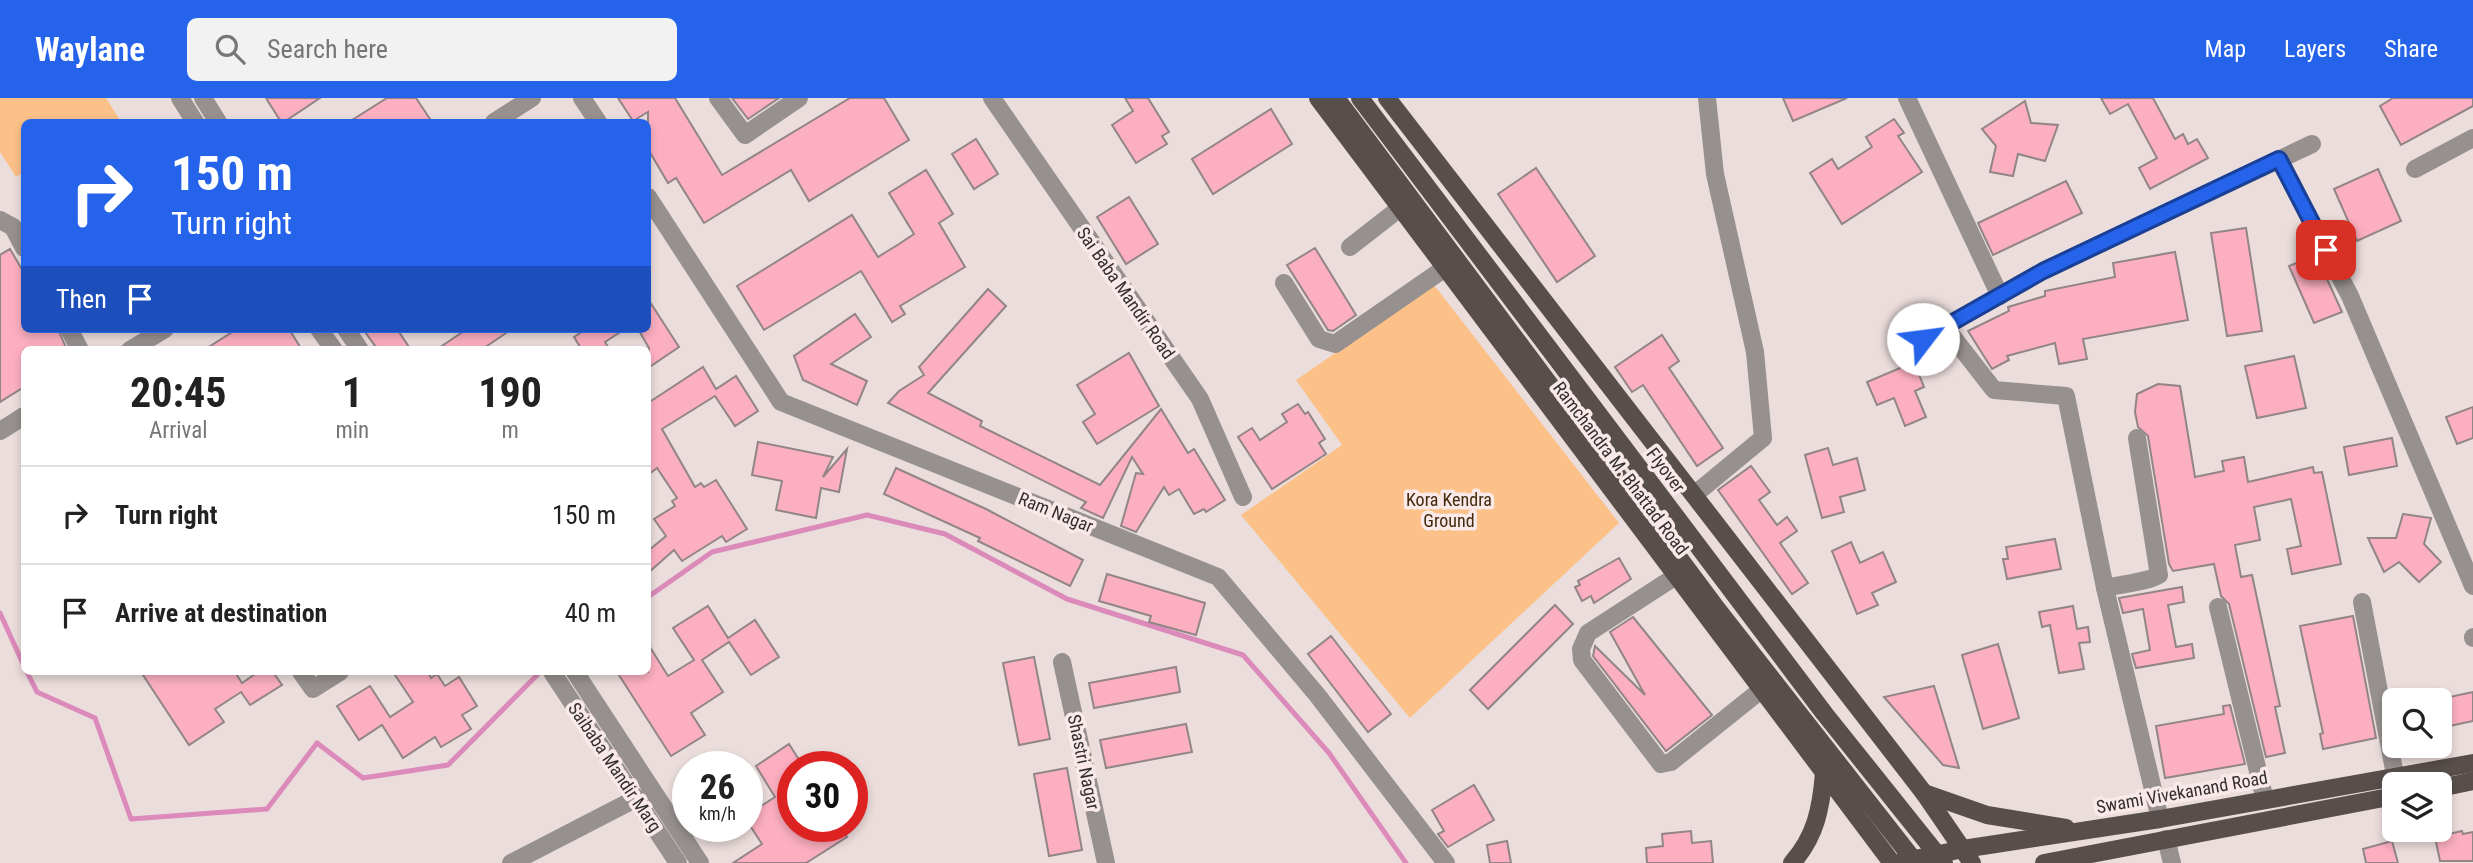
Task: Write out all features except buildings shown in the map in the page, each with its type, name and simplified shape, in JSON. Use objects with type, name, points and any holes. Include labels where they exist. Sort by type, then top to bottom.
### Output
[{"type":"main road","name":"Ramchandra M. Bhattad Road","points":[[1318,98],[1761,690],[1895,863]]},
{"type":"main road","points":[[1336,98],[1714,605],[1916,863]]},
{"type":"main road","name":"Flyover","points":[[1360,98],[1808,692],[1944,863]]},
{"type":"main road","points":[[1387,98],[1924,793],[1968,856]]},
{"type":"main road","name":"Swami Vivekanand Road","points":[[2414,772],[2473,763]]},
{"type":"main road","points":[[1792,863],[1806,844],[1820,814],[1824,773]]},
{"type":"main road","name":"Swami Vivekanand Road","points":[[1895,863],[1968,856],[2080,831],[2160,819],[2382,778]]},
{"type":"main road","points":[[2452,785],[2473,781]]},
{"type":"main road","points":[[1924,793],[1987,814],[2080,831]]},
{"type":"main road","points":[[2044,863],[2082,858],[2166,839],[2382,798]]},
{"type":"street","points":[[180,98],[193,119]]},
{"type":"street","points":[[499,119],[532,98]]},
{"type":"street","points":[[582,98],[596,119]]},
{"type":"street","points":[[718,98],[745,135],[799,98]]},
{"type":"street","name":"Sai Baba Mandir Road","points":[[992,98],[1200,399],[1243,497]]},
{"type":"street","points":[[1694,495],[1762,438],[1755,352],[1715,174],[1707,98]]},
{"type":"street","points":[[1907,98],[2000,296]]},
{"type":"street","points":[[209,100],[217,119]]},
{"type":"street","points":[[2415,169],[2473,138]]},
{"type":"street","points":[[1923,339],[2043,271],[2312,144]]},
{"type":"street","points":[[2279,159],[2350,296],[2473,586]]},
{"type":"street","name":"Ram Nagar","points":[[651,202],[781,402],[1218,577],[1318,696],[1446,863]]},
{"type":"street","points":[[1350,247],[1400,208]]},
{"type":"street","points":[[0,219],[13,227],[21,242]]},
{"type":"street","points":[[1284,284],[1319,339],[1335,344],[1445,268]]},
{"type":"street","points":[[1945,327],[1994,390],[2066,396],[2105,588],[2160,819]]},
{"type":"street","points":[[136,346],[158,333]]},
{"type":"street","points":[[0,431],[21,418]]},
{"type":"street","points":[[2105,588],[2134,580],[2152,580],[2159,575],[2137,438]]},
{"type":"street","points":[[1676,576],[1588,633],[1581,649],[1582,660],[1661,764],[1671,762],[1761,690]]},
{"type":"street","points":[[2362,602],[2394,772]]},
{"type":"street","points":[[2218,607],[2265,800]]},
{"type":"street","name":"Shastri Nagar","points":[[1062,662],[1106,863]]},
{"type":"street","points":[[303,675],[313,689],[335,675]]},
{"type":"street","name":"Saibaba Mandir Marg","points":[[554,675],[678,863]]},
{"type":"street","name":"Saibaba Mandir Marg","points":[[577,675],[700,863]]},
{"type":"street","points":[[518,861],[637,798]]},
{"type":"street","points":[[2166,839],[2172,863]]},
{"type":"green space","points":[[0,98],[106,98],[119,119],[21,119],[21,174],[16,177],[0,152]]},
{"type":"green space","name":"Kora Kendra Ground","points":[[1434,285],[1619,523],[1410,718],[1241,515],[1342,445],[1296,380]]},
{"type":"waterway","points":[[651,595],[712,552],[867,515],[945,534],[1067,599],[1243,655],[1329,753],[1406,863]]},
{"type":"waterway","points":[[0,613],[21,659]]},
{"type":"waterway","points":[[28,675],[37,692],[95,718],[131,819],[267,809],[317,743],[363,778],[448,765],[537,675]]},
{"type":"route","points":[[1923,339],[2043,271],[2279,159],[2326,250]]}]
